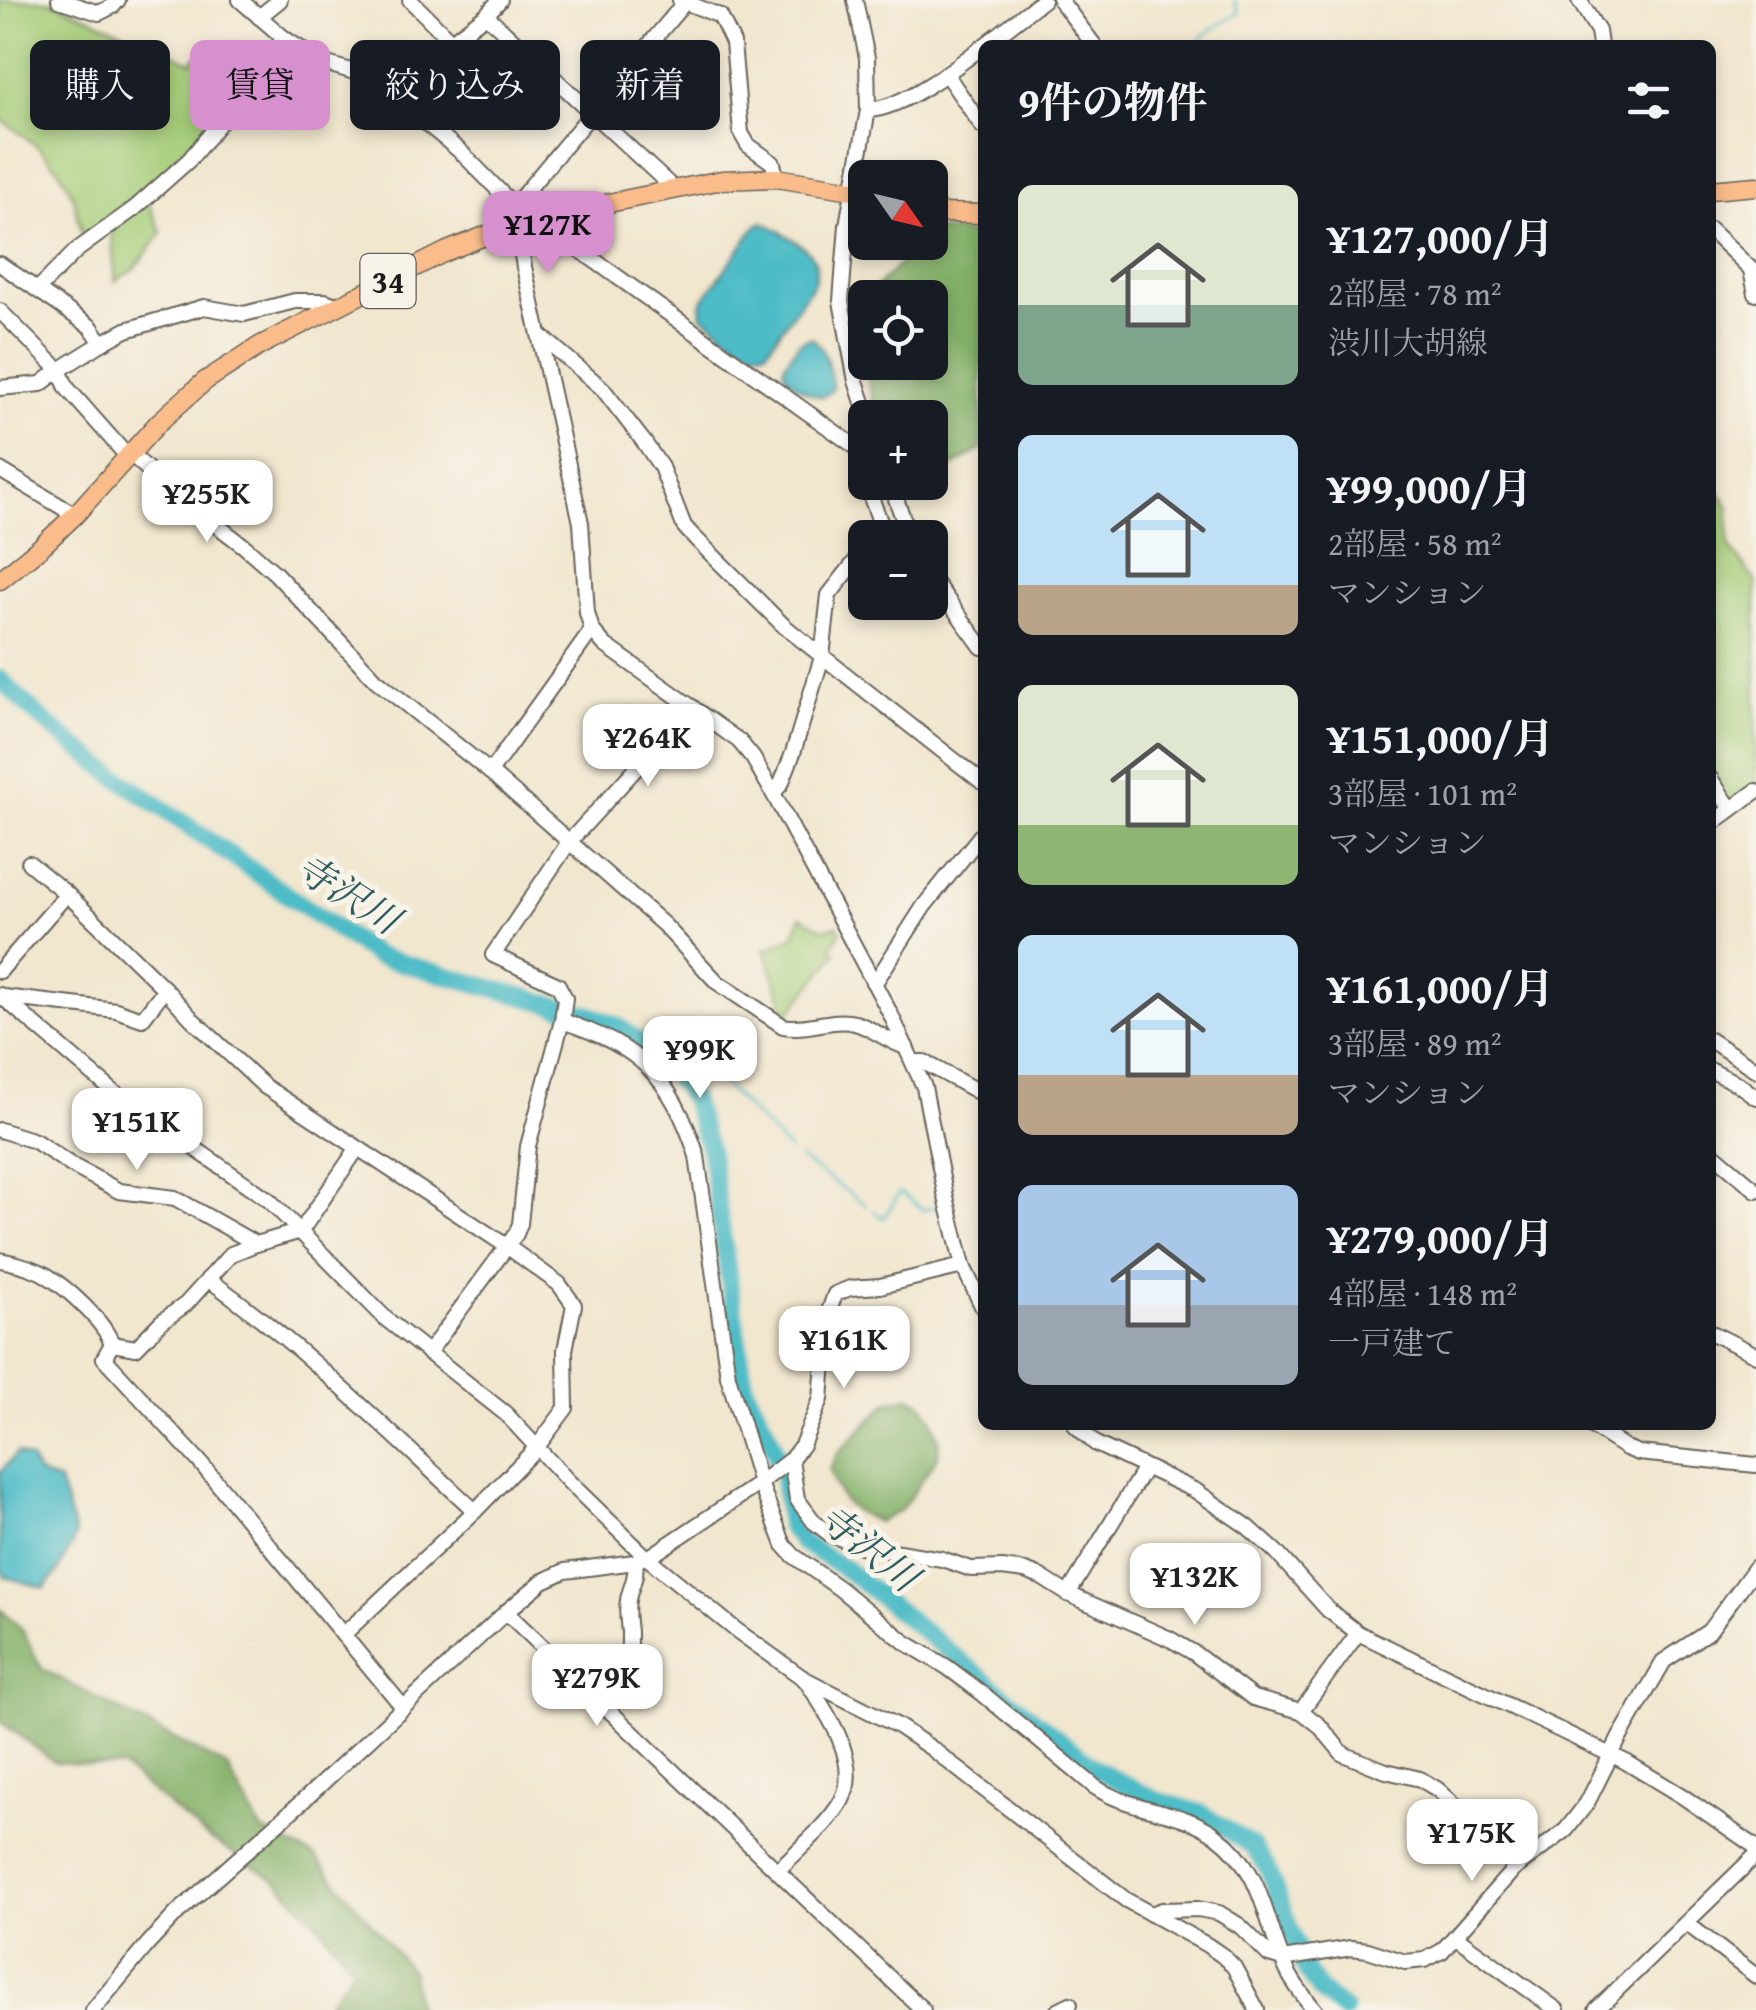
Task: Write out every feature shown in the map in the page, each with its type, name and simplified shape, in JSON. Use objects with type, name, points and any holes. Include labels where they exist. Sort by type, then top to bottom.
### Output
[{"type":"main road","name":"34","points":[[0,580],[42,546],[176,406],[222,368],[515,216],[535,218],[722,180],[776,178],[848,189]]},
{"type":"main road","points":[[1716,189],[1756,186]]},
{"type":"main road","points":[[948,213],[978,214]]},
{"type":"street","points":[[59,0],[99,13],[118,0]]},
{"type":"street","points":[[240,0],[284,38],[321,62],[350,71]]},
{"type":"street","points":[[259,17],[280,0]]},
{"type":"street","points":[[410,0],[450,40]]},
{"type":"street","points":[[452,40],[500,0]]},
{"type":"street","points":[[854,0],[867,58],[868,110],[862,160]]},
{"type":"street","points":[[992,40],[1043,0]]},
{"type":"street","points":[[1060,0],[1090,40]]},
{"type":"street","points":[[1579,0],[1599,40]]},
{"type":"street","points":[[651,40],[682,1],[720,16],[733,43],[741,133],[748,145],[773,163],[776,178]]},
{"type":"street","points":[[486,15],[580,102]]},
{"type":"street","points":[[37,290],[78,250],[135,208],[188,160],[284,38]]},
{"type":"street","points":[[868,110],[888,106],[946,74],[978,50]]},
{"type":"street","points":[[946,74],[978,120]]},
{"type":"street","points":[[515,216],[580,129]]},
{"type":"street","points":[[434,130],[461,152],[515,216],[582,539],[585,603],[592,630],[605,645],[746,747],[774,793],[914,1062],[924,1087],[963,1266],[978,1298]]},
{"type":"street","points":[[610,130],[674,189]]},
{"type":"street","points":[[535,218],[848,441]]},
{"type":"street","points":[[1716,236],[1754,272],[1756,294]]},
{"type":"street","points":[[848,242],[842,301],[862,400]]},
{"type":"street","points":[[0,264],[91,327],[102,343]]},
{"type":"street","points":[[0,388],[42,384],[126,330],[204,307],[244,314],[295,301],[325,301],[339,306]]},
{"type":"street","points":[[0,311],[59,370],[68,388],[128,454],[275,573],[376,680],[490,772],[664,925],[718,982],[783,1026],[851,1023],[906,1047]]},
{"type":"street","points":[[540,335],[602,388],[644,442],[662,467],[684,526],[691,534],[784,626],[978,779]]},
{"type":"street","points":[[0,470],[74,515]]},
{"type":"street","points":[[774,793],[793,753],[822,657],[829,594],[848,570]]},
{"type":"street","points":[[948,601],[978,642]]},
{"type":"street","points":[[490,772],[592,630]]},
{"type":"street","points":[[428,1353],[508,1247],[520,1224],[528,1146],[562,1018],[564,998],[558,985],[494,954],[568,842],[692,707]]},
{"type":"street","points":[[1716,786],[1732,809]]},
{"type":"street","points":[[1716,821],[1754,796]]},
{"type":"street","points":[[873,982],[924,906],[978,839]]},
{"type":"street","points":[[29,863],[67,894],[264,1086],[508,1247],[559,1284],[574,1305],[565,1350],[566,1408],[537,1447],[475,1511],[342,1635]]},
{"type":"street","points":[[0,971],[67,894]]},
{"type":"street","points":[[1,996],[116,1010],[142,1019],[165,990]]},
{"type":"street","points":[[1,996],[115,1094],[270,1200],[386,1320],[506,1414],[643,1558],[803,1678],[898,1726],[1099,1880],[1223,1956],[1234,1967],[1257,2010]]},
{"type":"street","points":[[562,1018],[624,1046],[641,1060],[672,1097],[689,1130],[700,1175],[728,1376],[784,1544],[794,1556],[905,1642],[948,1667],[983,1694],[1106,1794],[1194,1822],[1228,1845],[1250,1872],[1295,1957],[1296,1985],[1315,2010]]},
{"type":"street","points":[[1716,1044],[1756,1070]]},
{"type":"street","points":[[914,1062],[924,1062],[978,1092]]},
{"type":"street","points":[[1716,1073],[1756,1097]]},
{"type":"street","points":[[0,1130],[34,1140],[119,1192],[175,1198],[256,1244]]},
{"type":"street","points":[[112,1344],[136,1348],[161,1322],[186,1304],[231,1254],[301,1230],[357,1149]]},
{"type":"street","points":[[1716,1156],[1756,1190]]},
{"type":"street","points":[[0,1260],[44,1274],[95,1316],[112,1344],[104,1358],[199,1461],[403,1707]]},
{"type":"street","points":[[93,2010],[177,1913],[544,1581],[565,1572],[643,1558],[788,1461],[802,1444],[821,1399],[828,1314],[835,1294],[963,1266]]},
{"type":"street","points":[[208,1279],[315,1363],[475,1511]]},
{"type":"street","points":[[1716,1335],[1756,1355]]},
{"type":"street","points":[[1081,1430],[1096,1444],[1196,1491],[1248,1526],[1328,1610],[1358,1633],[1611,1755],[1682,1796],[1756,1846]]},
{"type":"street","points":[[1598,1430],[1640,1453],[1756,1465]]},
{"type":"street","points":[[788,1461],[797,1499],[814,1522],[831,1535],[861,1546],[942,1559],[970,1569],[1025,1571],[1170,1638],[1253,1698],[1301,1711],[1343,1754],[1420,1779],[1520,1864]]},
{"type":"street","points":[[1068,1594],[1144,1468]]},
{"type":"street","points":[[603,1704],[624,1676],[629,1641],[627,1603],[643,1558]]},
{"type":"street","points":[[1151,1914],[1198,1909],[1219,1913],[1240,1926],[1269,1956],[1295,1957],[1351,1948],[1405,1962],[1426,1960],[1442,1952],[1520,1864],[1566,1830],[1587,1803],[1664,1661],[1708,1631],[1756,1566]]},
{"type":"street","points":[[506,1612],[923,2010]]},
{"type":"street","points":[[1301,1711],[1358,1633]]},
{"type":"street","points":[[778,1870],[841,1801],[846,1785],[843,1751],[836,1729],[803,1678]]},
{"type":"street","points":[[1596,2010],[1756,1854]]},
{"type":"street","points":[[1686,1923],[1756,1976]]},
{"type":"street","points":[[1456,1937],[1556,2010]]},
{"type":"green space","points":[[0,0],[49,0],[141,40],[30,40],[30,130],[170,130],[170,53],[190,62],[190,130],[208,130],[188,155],[145,195],[162,233],[134,269],[115,281],[111,221],[83,239],[73,198],[58,169],[32,142],[0,119]]},
{"type":"green space","points":[[948,231],[978,234],[978,451],[948,469],[948,400],[873,400],[868,380],[948,380],[948,280],[883,280],[904,260],[948,260]]},
{"type":"green space","points":[[1716,488],[1729,507],[1729,546],[1756,582],[1756,785],[1716,815]]},
{"type":"green space","points":[[801,916],[823,929],[837,925],[841,932],[831,948],[837,953],[787,1016],[765,949],[793,937]]},
{"type":"green space","points":[[910,1397],[922,1403],[932,1418],[939,1440],[938,1457],[901,1510],[878,1522],[846,1503],[830,1469],[838,1453],[888,1402]]},
{"type":"green space","points":[[0,1609],[21,1628],[42,1669],[227,1767],[261,1830],[316,1857],[412,1972],[417,2010],[323,2010],[353,1968],[277,1881],[207,1837],[122,1767],[55,1762],[0,1721]]},
{"type":"water","points":[[763,222],[804,248],[813,258],[816,271],[814,283],[767,350],[759,351],[733,340],[702,316],[701,303],[756,226]]},
{"type":"water","points":[[812,338],[824,354],[831,375],[833,389],[823,397],[793,383],[784,368],[798,344]]},
{"type":"water","points":[[17,1453],[30,1459],[38,1473],[59,1482],[76,1535],[45,1588],[5,1577],[0,1567],[0,1473]]},
{"type":"waterway","points":[[1200,40],[1239,13],[1234,0]]},
{"type":"waterway","name":"寺沢川","points":[[0,679],[40,718],[107,770],[376,956],[594,1016],[618,1026],[653,1052],[692,1100],[710,1152],[745,1387],[769,1434],[783,1475],[789,1526],[801,1542],[848,1571],[1096,1769],[1156,1800],[1201,1813],[1252,1846],[1267,1867],[1305,1969],[1320,1991],[1344,2010]]},
{"type":"waterway","name":"寺沢川","points":[[102,762],[162,803],[159,808]]},
{"type":"waterway","points":[[653,1052],[661,1046],[722,1083],[789,1150]]},
{"type":"waterway","points":[[799,1158],[866,1205]]},
{"type":"waterway","points":[[874,1211],[884,1218],[900,1192],[924,1210],[937,1206]]}]
